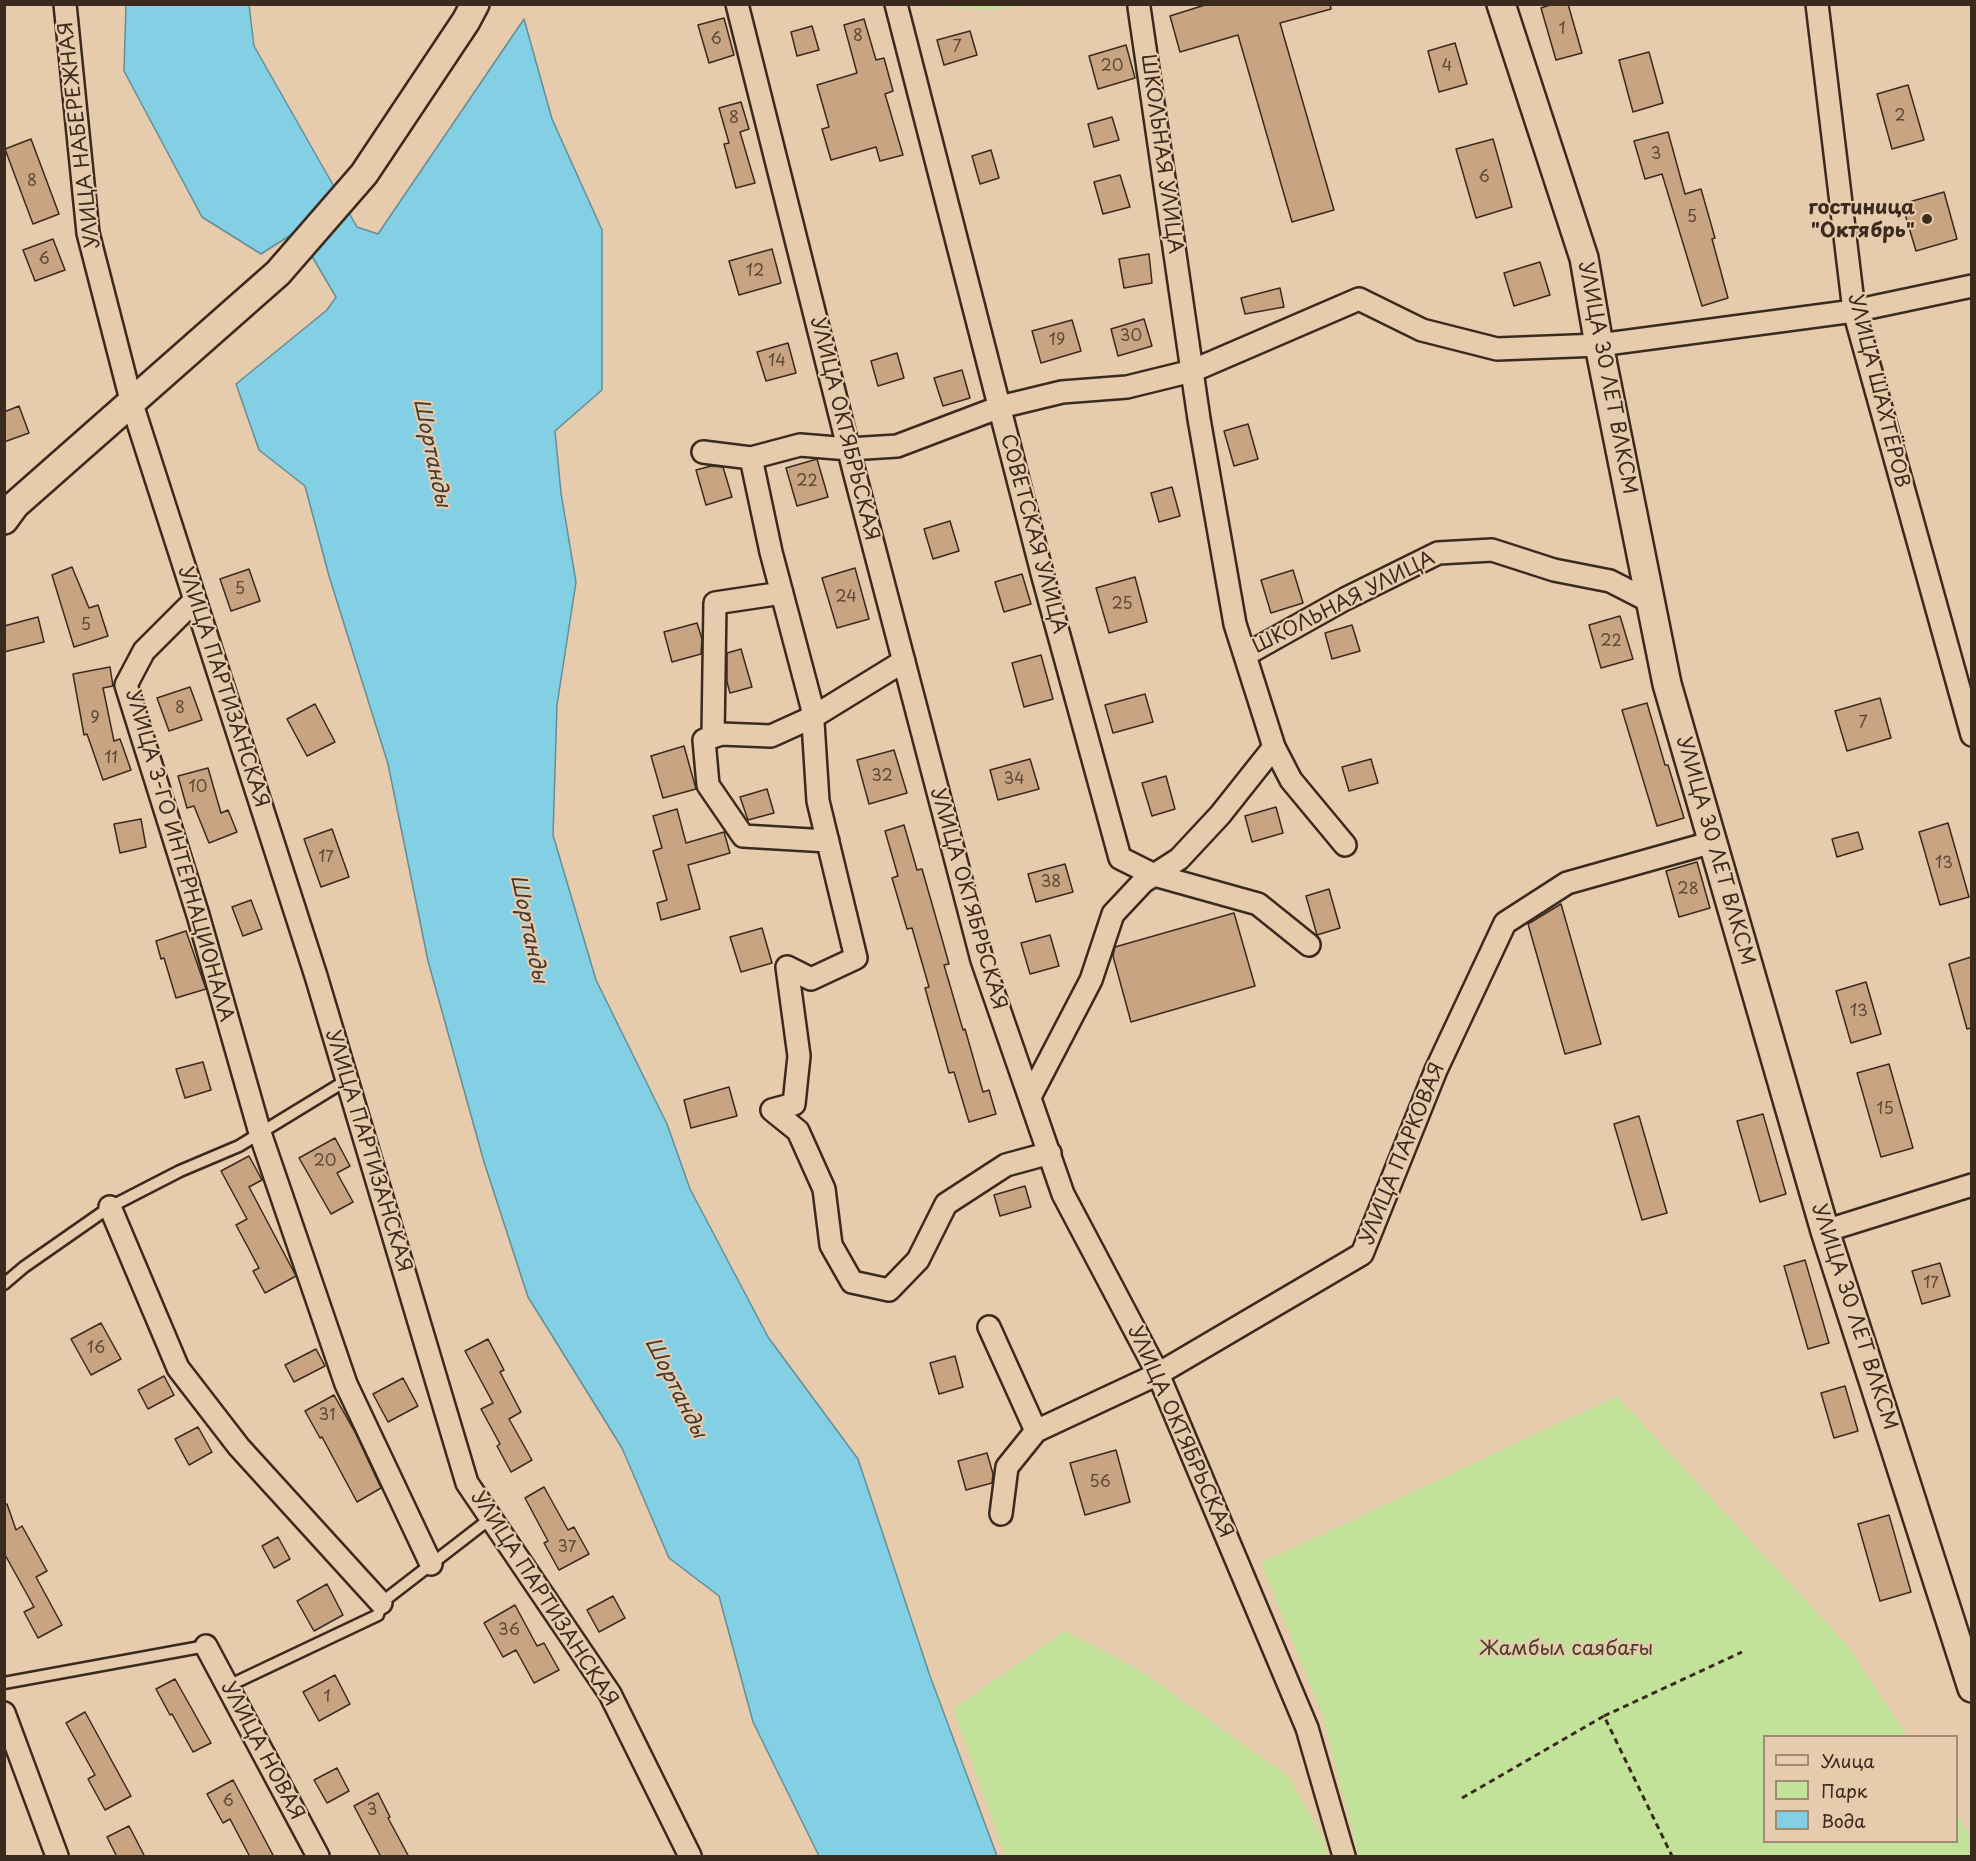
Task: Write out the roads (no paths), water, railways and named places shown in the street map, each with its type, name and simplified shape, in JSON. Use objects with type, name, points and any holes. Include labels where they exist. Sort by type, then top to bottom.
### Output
[{"type":"street","name":"УЛИЦА НАБЕРЕЖНАЯ","points":[[65,4],[88,232],[132,404]]},
{"type":"street","points":[[8,509],[132,404],[278,273],[364,174],[475,4]]},
{"type":"street","name":"УЛИЦА ОКТЯБРЬСКАЯ","points":[[737,4],[849,449],[982,960],[1064,1194],[1158,1374],[1307,1728],[1344,1857]]},
{"type":"street","name":"СОВЕТСКАЯ УЛИЦА","points":[[896,4],[1043,577],[1120,858],[1154,875],[1258,904],[1309,945]]},
{"type":"street","name":"УЛИЦА 30 ЛЕТ ВЛКСМ","points":[[1501,4],[1584,258],[1599,345],[1667,684],[1825,1231],[1971,1688]]},
{"type":"street","name":"УЛИЦА ШАХТЁРОВ","points":[[1817,4],[1854,311],[1971,735]]},
{"type":"street","name":"ШКОЛЬНАЯ УЛИЦА","points":[[1139,7],[1192,371],[1235,624],[1274,747],[1291,780],[1345,845]]},
{"type":"street","points":[[704,452],[751,458],[800,445],[849,449],[897,446],[1000,407],[1062,392],[1127,387],[1192,371],[1359,299],[1422,330],[1497,349],[1599,345],[1854,311],[1971,286]]},
{"type":"street","name":"УЛИЦА ПАРТИЗАНСКАЯ","points":[[132,404],[316,976],[467,1483],[609,1694],[690,1857]]},
{"type":"street","points":[[751,458],[771,552],[812,707],[818,801],[856,958],[811,979],[787,967],[799,1056],[794,1104],[772,1110],[798,1131],[824,1189],[831,1245],[852,1282],[889,1290],[918,1260],[946,1204],[1006,1165],[1050,1153]]},
{"type":"street","name":"ШКОЛЬНАЯ УЛИЦА","points":[[1245,654],[1346,599],[1438,553],[1492,550],[1554,570],[1610,581],[1651,602]]},
{"type":"street","points":[[713,736],[716,603],[782,593]]},
{"type":"street","name":"УЛИЦА 3-ГО ИНТЕРНАЦИОНАЛА","points":[[195,600],[144,651],[126,685],[198,915],[260,1133],[346,1384],[431,1564]]},
{"type":"street","points":[[828,841],[743,836],[708,785],[704,740],[721,734],[771,736],[813,717],[904,661]]},
{"type":"street","points":[[1029,1097],[1091,980],[1113,914],[1143,882],[1179,859],[1220,815],[1274,747]]},
{"type":"street","name":"УЛИЦА ПАРКОВАЯ","points":[[1001,1514],[1007,1467],[1036,1431],[1158,1374],[1362,1254],[1436,1070],[1505,923],[1567,883],[1713,842]]},
{"type":"street","points":[[1825,1231],[1971,1185]]},
{"type":"street","points":[[110,1207],[178,1368],[239,1447],[381,1603]]},
{"type":"street","points":[[989,1326],[1036,1431]]},
{"type":"street","name":"УЛИЦА НОВАЯ","points":[[206,1646],[318,1857]]},
{"type":"street","points":[[4,1713],[57,1857]]},
{"type":"lane","points":[[4,1284],[24,1267],[110,1207],[180,1171],[239,1146],[347,1080]]},
{"type":"lane","points":[[228,1686],[378,1615],[381,1603],[490,1518]]},
{"type":"lane","points":[[4,1683],[206,1646]]},
{"type":"water","name":"Шортанды","points":[[126,5],[249,5],[254,46],[357,227],[378,234],[524,19],[552,119],[602,230],[602,390],[555,431],[561,493],[576,582],[557,705],[553,835],[596,980],[667,1124],[690,1189],[768,1337],[858,1459],[930,1676],[997,1856],[819,1856],[753,1722],[719,1596],[669,1558],[622,1448],[528,1297],[484,1162],[428,961],[388,764],[329,576],[305,486],[259,450],[236,384],[327,310],[336,297],[297,231],[261,254],[202,217],[124,71]]},
{"type":"place","name":"гостиница \"Октябрь\"","points":[[1927,219]]},
{"type":"park label","name":"Жамбыл саябағы","points":[[1566,1649]]}]
